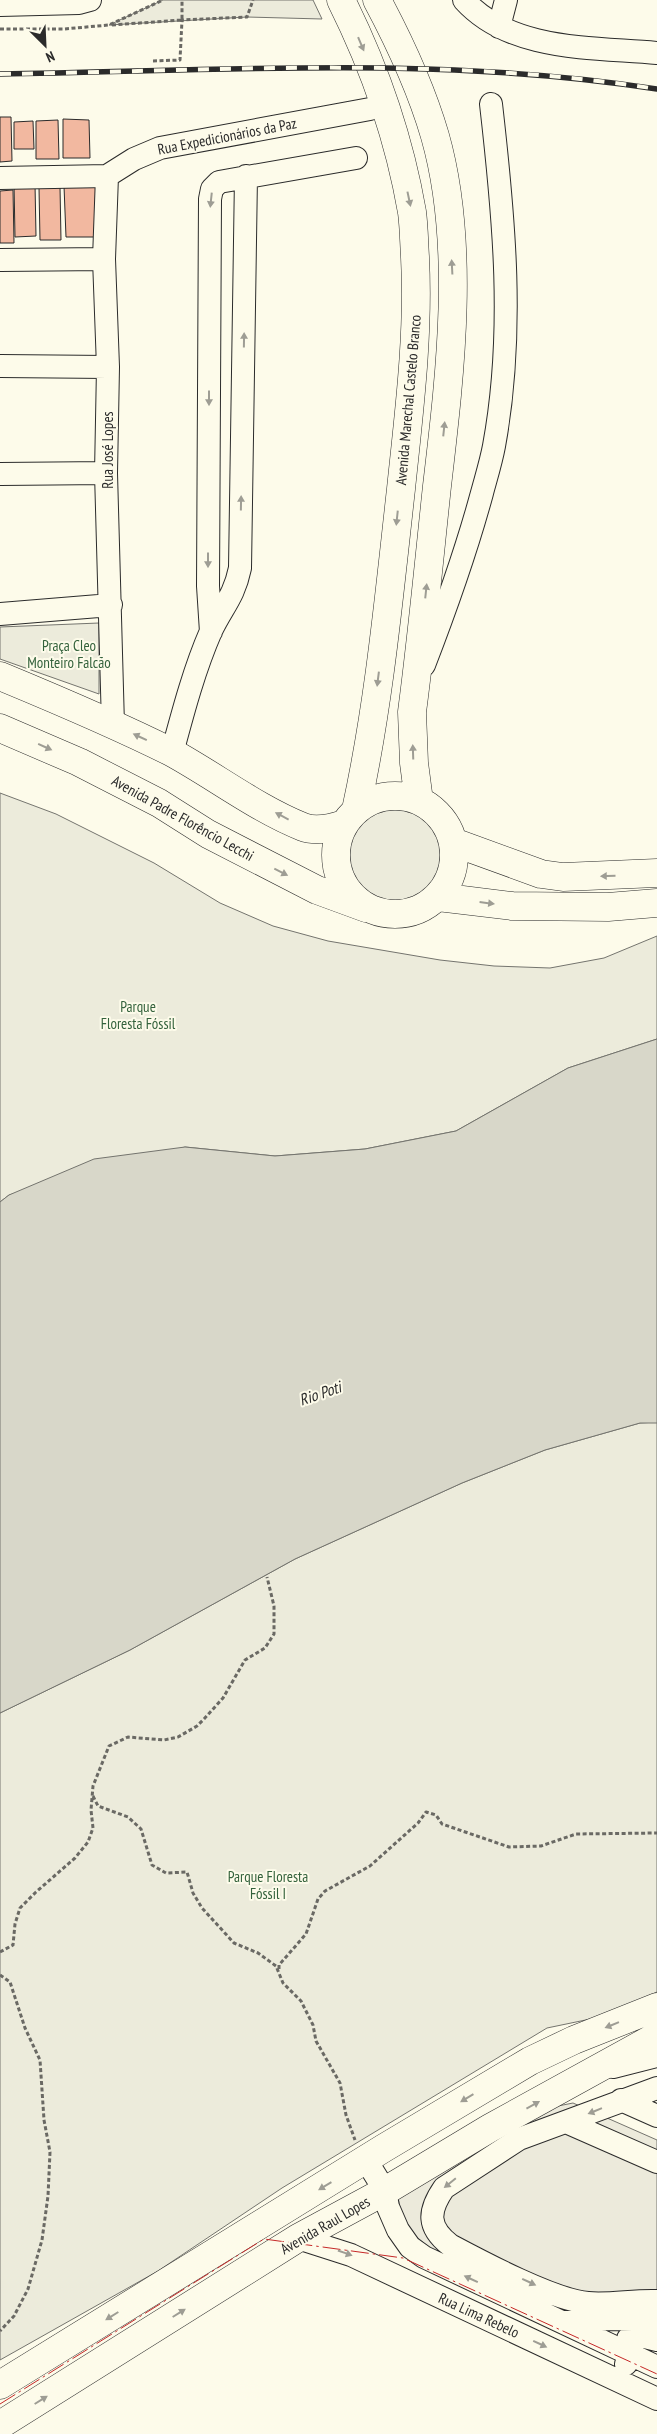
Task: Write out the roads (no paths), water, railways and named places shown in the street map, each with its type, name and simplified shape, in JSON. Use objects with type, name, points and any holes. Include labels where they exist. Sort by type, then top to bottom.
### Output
[{"type":"main road","name":"Avenida Marechal Castelo Branco","points":[[341,0],[387,106],[396,138],[412,213],[417,295],[411,390],[393,562],[371,734],[350,817]]},
{"type":"main road","points":[[377,0],[417,82],[436,137],[448,208],[453,288],[451,364],[412,712],[414,763],[419,801]]},
{"type":"main road","points":[[0,676],[172,753],[222,784],[305,828],[330,829],[376,799],[398,796],[419,801],[435,810],[447,825],[454,842],[455,861],[450,880],[438,896],[423,908],[404,914],[384,914],[366,908],[350,896],[340,879],[335,860],[350,817]]},
{"type":"main road","name":"Avenida Padre Florêncio Lecchi","points":[[0,728],[79,762],[141,794],[208,834],[317,890],[366,908]]},
{"type":"main road","points":[[454,842],[541,874],[572,877],[657,873]]},
{"type":"main road","points":[[438,896],[512,906],[608,907],[657,903]]},
{"type":"main road","points":[[0,2386],[362,2154],[530,2061],[574,2040],[657,2007]]},
{"type":"main road","name":"Avenida Raul Lopes","points":[[0,2425],[298,2238],[385,2191],[490,2128],[588,2074],[655,2043]]},
{"type":"street","points":[[0,5],[79,3],[90,0]]},
{"type":"street","points":[[464,0],[499,28],[512,34],[564,45],[657,52]]},
{"type":"street","points":[[499,28],[506,0]]},
{"type":"street","points":[[415,692],[465,557],[496,431],[505,341],[506,264],[491,104]]},
{"type":"street","name":"Rua Expedicionários da Paz","points":[[106,176],[134,159],[160,148],[370,109]]},
{"type":"street","points":[[211,632],[208,586],[210,200],[212,189],[219,182],[246,176],[356,158]]},
{"type":"street","points":[[0,178],[106,176]]},
{"type":"street","name":"Rua José Lopes","points":[[106,176],[104,259],[108,367],[106,473],[113,725]]},
{"type":"street","points":[[172,753],[190,686],[211,632],[236,587],[240,568],[246,176]]},
{"type":"street","points":[[0,260],[104,259]]},
{"type":"street","points":[[0,366],[108,367]]},
{"type":"street","points":[[209,371],[243,370]]},
{"type":"street","points":[[0,474],[106,473]]},
{"type":"street","points":[[0,614],[111,605]]},
{"type":"street","points":[[657,2088],[518,2139],[444,2188],[432,2211],[432,2224],[438,2235],[467,2254],[555,2294],[587,2303],[636,2300],[657,2301]]},
{"type":"street","points":[[621,2100],[657,2116]]},
{"type":"street","points":[[566,2122],[657,2162]]},
{"type":"street","name":"Rua Lima Rebelo","points":[[362,2154],[385,2191],[393,2220],[410,2247],[424,2257],[657,2368]]},
{"type":"street","name":"Rua Lima Rebelo","points":[[298,2238],[351,2255],[657,2399]]},
{"type":"street","points":[[563,2322],[608,2319],[657,2320]]},
{"type":"street","points":[[587,2334],[609,2330],[657,2332]]},
{"type":"street","points":[[618,2380],[631,2355],[627,2347],[628,2339],[641,2336],[657,2340]]},
{"type":"water","name":"Rio Poti","points":[[657,1039],[657,1423],[640,1423],[545,1450],[462,1483],[295,1559],[130,1650],[0,1713],[0,1202],[9,1195],[94,1159],[185,1147],[275,1156],[365,1149],[456,1131],[568,1068]]},
{"type":"railway","points":[[0,74],[247,68],[411,69],[575,78],[657,89]]},
{"type":"park label","name":"Praça Cleo Monteiro Falcão","points":[[69,654]]},
{"type":"park label","name":"Parque Floresta Fóssil","points":[[138,1014]]},
{"type":"park label","name":"Parque Floresta Fóssil I","points":[[268,1884]]}]
